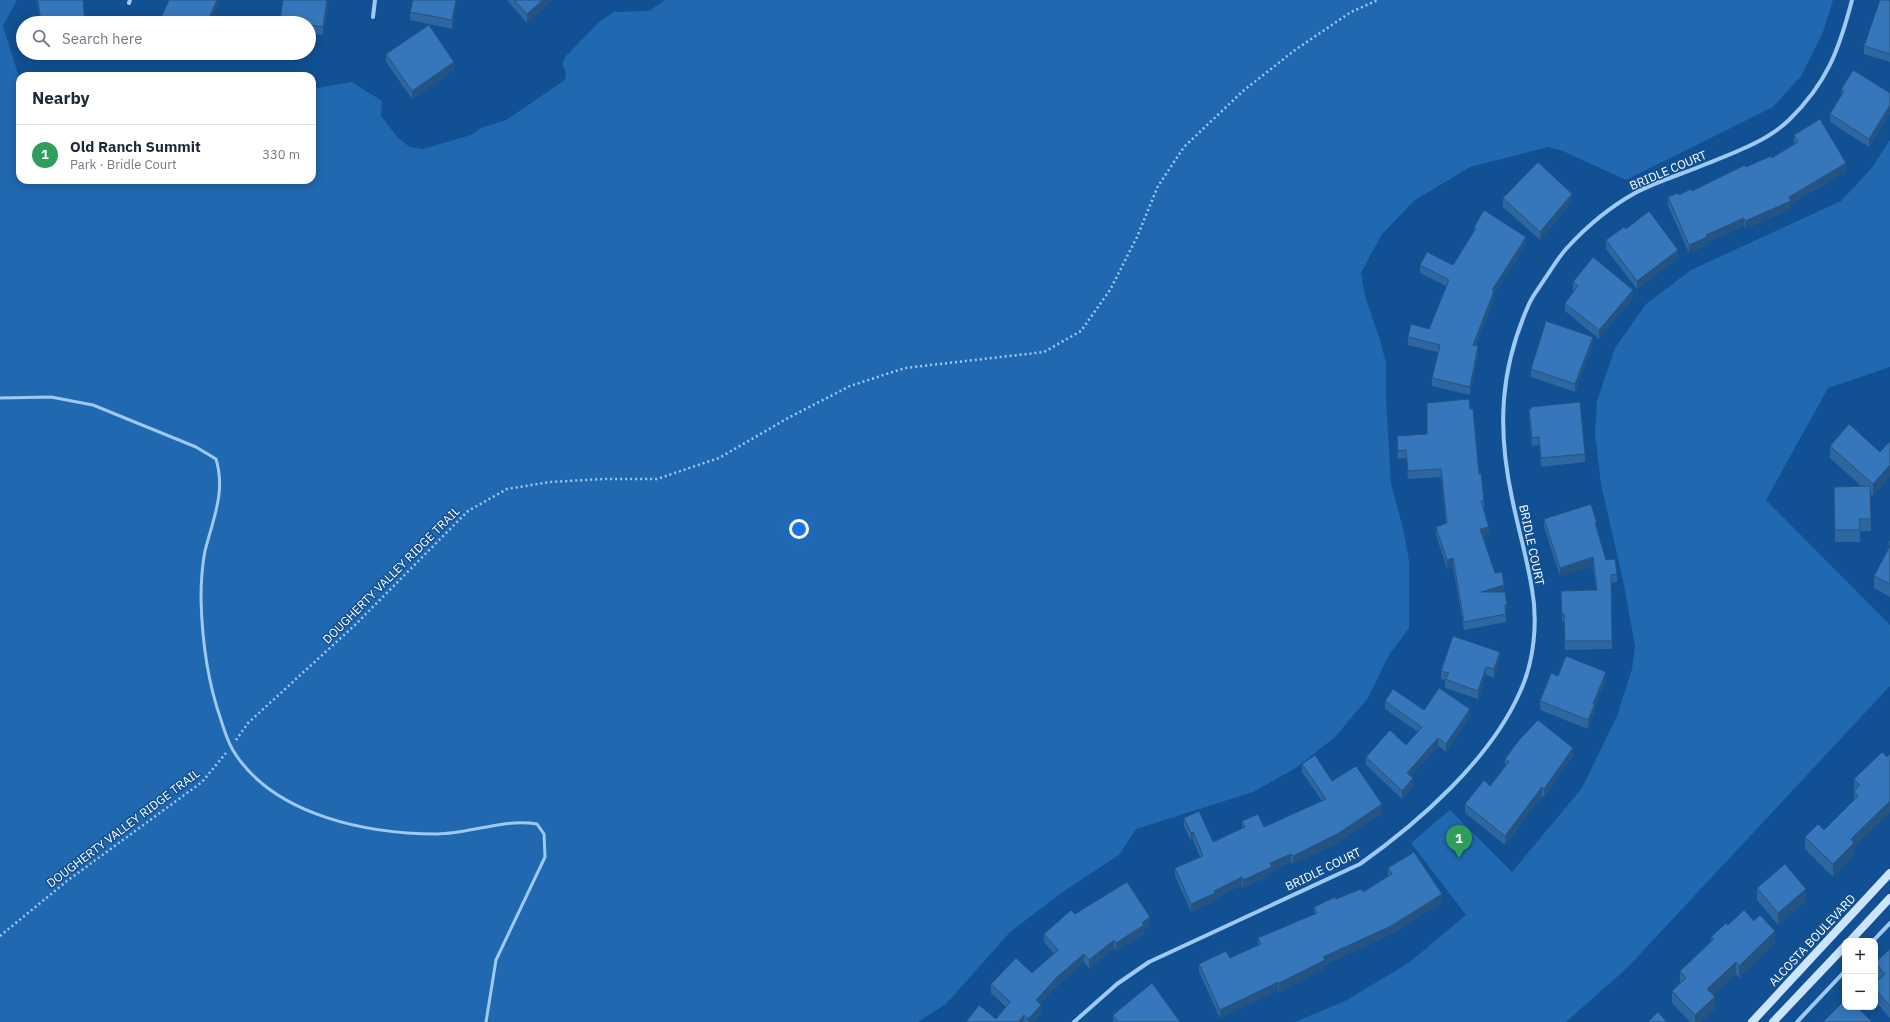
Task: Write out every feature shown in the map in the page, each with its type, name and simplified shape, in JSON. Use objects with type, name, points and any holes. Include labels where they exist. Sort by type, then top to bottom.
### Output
[{"type":"main road","name":"ALCOSTA BOULEVARD","points":[[1752,1022],[1890,873]]},
{"type":"main road","points":[[1853,938],[1890,898]]},
{"type":"main road","points":[[1773,1022],[1842,949]]},
{"type":"street","points":[[373,17],[375,0]]},
{"type":"street","name":"BRIDLE COURT","points":[[1074,1022],[1117,984],[1149,962],[1360,864],[1389,843],[1450,788],[1500,727],[1520,693],[1527,672],[1533,643],[1534,617],[1532,590],[1511,494],[1502,436],[1506,373],[1513,346],[1530,301],[1565,249],[1612,208],[1636,193],[1750,145],[1787,122],[1807,100],[1829,70],[1841,42],[1852,0]]},
{"type":"street","points":[[1877,938],[1890,924]]},
{"type":"street","points":[[1797,1022],[1842,974]]},
{"type":"lane","points":[[0,398],[50,397],[93,405],[196,447],[216,459],[220,484],[218,506],[205,553],[201,597],[204,647],[216,705],[231,747],[256,780],[285,800],[329,820],[394,832],[455,834],[520,823],[537,824],[544,834],[545,857],[496,960],[486,1022]]},
{"type":"path","name":"DOUGHERTY VALLEY RIDGE TRAIL","points":[[0,936],[68,881],[202,782],[231,747],[248,723],[355,625],[468,511],[506,489],[550,482],[603,479],[657,479],[719,458],[788,418],[850,386],[905,368],[1044,352],[1081,331],[1110,290],[1137,237],[1158,186],[1184,147],[1243,91],[1295,50],[1351,12],[1378,0]]},
{"type":"shaded area","points":[[0,0],[17,0],[3,26],[17,72],[16,72],[16,184],[316,184],[316,88],[352,82],[382,101],[381,116],[398,138],[410,147],[423,149],[471,135],[481,128],[506,120],[565,80],[566,73],[562,64],[565,57],[599,22],[614,12],[649,11],[665,0],[1833,0],[1823,32],[1801,76],[1773,107],[1626,180],[1563,151],[1548,147],[1470,167],[1415,200],[1382,234],[1361,273],[1365,296],[1386,363],[1386,397],[1391,484],[1403,528],[1409,561],[1409,628],[1389,655],[1368,698],[1335,737],[1296,768],[1253,792],[1136,829],[1119,855],[1064,891],[1010,932],[946,1004],[918,1022],[0,1022]]},
{"type":"shaded area","points":[[1890,140],[1890,367],[1828,388],[1766,500],[1890,625],[1890,686],[1627,968],[1566,1022],[1295,1022],[1347,1000],[1410,962],[1466,915],[1411,843],[1450,810],[1512,872],[1582,788],[1617,716],[1632,669],[1635,646],[1624,585],[1601,484],[1595,434],[1597,401],[1615,348],[1646,304],[1691,270],[1841,201],[1871,169]]},
{"type":"building","points":[[38,0],[83,0],[84,16],[40,16]]},
{"type":"building","points":[[169,0],[217,0],[210,16],[162,16]]},
{"type":"building","points":[[283,0],[327,0],[323,27],[316,26],[316,16],[281,16]]},
{"type":"building","points":[[413,0],[456,0],[452,20],[410,12]]},
{"type":"building","points":[[514,0],[543,0],[527,14]]},
{"type":"building","points":[[1880,0],[1890,1],[1890,54],[1864,46]]},
{"type":"building","points":[[429,25],[454,62],[412,91],[386,54]]},
{"type":"building","points":[[1853,70],[1890,93],[1890,105],[1869,139],[1830,114],[1844,91],[1841,90]]},
{"type":"building","points":[[1820,119],[1846,163],[1789,197],[1791,201],[1745,221],[1744,218],[1706,235],[1707,237],[1689,245],[1668,197],[1678,193],[1679,195],[1691,189],[1692,191],[1745,165],[1746,167],[1771,156],[1772,158],[1798,142],[1794,135]]},
{"type":"building","points":[[1538,162],[1572,194],[1540,232],[1503,198]]},
{"type":"building","points":[[1484,210],[1526,237],[1492,290],[1494,291],[1473,345],[1478,346],[1470,387],[1432,378],[1440,345],[1408,337],[1411,324],[1429,329],[1449,280],[1420,265],[1427,252],[1453,265],[1476,228],[1474,227]]},
{"type":"building","points":[[1649,211],[1678,250],[1637,281],[1606,240],[1624,227],[1626,229]]},
{"type":"building","points":[[1593,257],[1633,290],[1599,330],[1565,303],[1578,286],[1573,282]]},
{"type":"building","points":[[1546,321],[1593,337],[1575,384],[1531,369]]},
{"type":"building","points":[[1469,399],[1470,409],[1473,409],[1479,474],[1481,473],[1484,501],[1481,501],[1489,527],[1480,529],[1495,573],[1502,572],[1504,585],[1481,592],[1505,592],[1507,605],[1505,605],[1506,614],[1464,622],[1453,558],[1447,560],[1436,527],[1447,523],[1441,469],[1408,471],[1406,450],[1398,451],[1397,436],[1427,434],[1427,403]]},
{"type":"building","points":[[1580,402],[1585,454],[1541,458],[1539,437],[1532,438],[1529,409],[1531,409],[1531,407]]},
{"type":"building","points":[[1849,424],[1880,452],[1890,442],[1890,465],[1873,484],[1830,446]]},
{"type":"building","points":[[1870,486],[1871,519],[1859,519],[1860,530],[1835,530],[1834,487]]},
{"type":"building","points":[[1591,504],[1606,560],[1615,559],[1617,574],[1611,575],[1612,641],[1565,641],[1561,591],[1597,590],[1593,557],[1560,568],[1544,519]]},
{"type":"building","points":[[1890,546],[1890,584],[1874,576]]},
{"type":"building","points":[[1453,636],[1500,652],[1494,669],[1486,667],[1478,691],[1445,679],[1449,673],[1441,671]]},
{"type":"building","points":[[1566,656],[1606,672],[1588,720],[1540,701],[1551,673],[1558,676]]},
{"type":"building","points":[[1439,688],[1470,709],[1446,744],[1438,738],[1407,773],[1413,778],[1402,791],[1366,757],[1390,730],[1406,745],[1422,727],[1385,701],[1393,689],[1424,710]]},
{"type":"building","points":[[1538,720],[1573,748],[1544,789],[1542,787],[1505,836],[1465,804],[1484,780],[1490,786],[1509,762],[1505,759],[1519,740]]},
{"type":"building","points":[[1882,752],[1887,757],[1890,754],[1890,801],[1851,839],[1854,843],[1833,864],[1805,837],[1818,824],[1824,830],[1858,796],[1854,791],[1860,785],[1854,779]]},
{"type":"building","points":[[1315,755],[1332,781],[1356,766],[1382,804],[1339,833],[1293,856],[1291,854],[1270,863],[1272,867],[1243,880],[1242,877],[1214,891],[1215,893],[1191,904],[1175,868],[1203,856],[1193,832],[1191,833],[1184,818],[1199,811],[1213,842],[1245,827],[1242,821],[1258,814],[1264,827],[1326,799],[1302,764]]},
{"type":"building","points":[[1414,852],[1442,894],[1391,926],[1323,957],[1325,960],[1220,1010],[1199,964],[1226,951],[1230,958],[1261,944],[1258,938],[1317,913],[1314,907],[1335,897],[1336,899],[1361,889],[1363,892],[1392,874],[1388,868]]},
{"type":"building","points":[[1785,864],[1806,889],[1778,913],[1757,888]]},
{"type":"building","points":[[1127,882],[1150,917],[1142,923],[1144,925],[1116,943],[1114,940],[1089,960],[1084,954],[1057,977],[1036,1000],[1041,1005],[1028,1019],[1024,1015],[1018,1022],[966,1022],[979,1005],[996,1019],[1010,1002],[991,984],[1016,958],[1032,973],[1058,950],[1044,934],[1071,910],[1075,914]]},
{"type":"building","points":[[1744,910],[1754,921],[1760,915],[1775,931],[1739,966],[1736,962],[1707,989],[1715,997],[1695,1015],[1672,991],[1686,978],[1680,971],[1714,939],[1711,937],[1726,923],[1728,925]]},
{"type":"building","points":[[1890,949],[1890,1006],[1878,992],[1878,980],[1885,974],[1878,966],[1878,960]]},
{"type":"building","points":[[1152,983],[1180,1022],[1118,1022],[1113,1015]]},
{"type":"building","points":[[1842,1003],[1842,1010],[1860,1010],[1872,1022],[1823,1022]]},
{"type":"building","points":[[1658,1012],[1667,1022],[1648,1022]]},
{"type":"place","name":"Old Ranch Summit","points":[[1459,858]]}]
